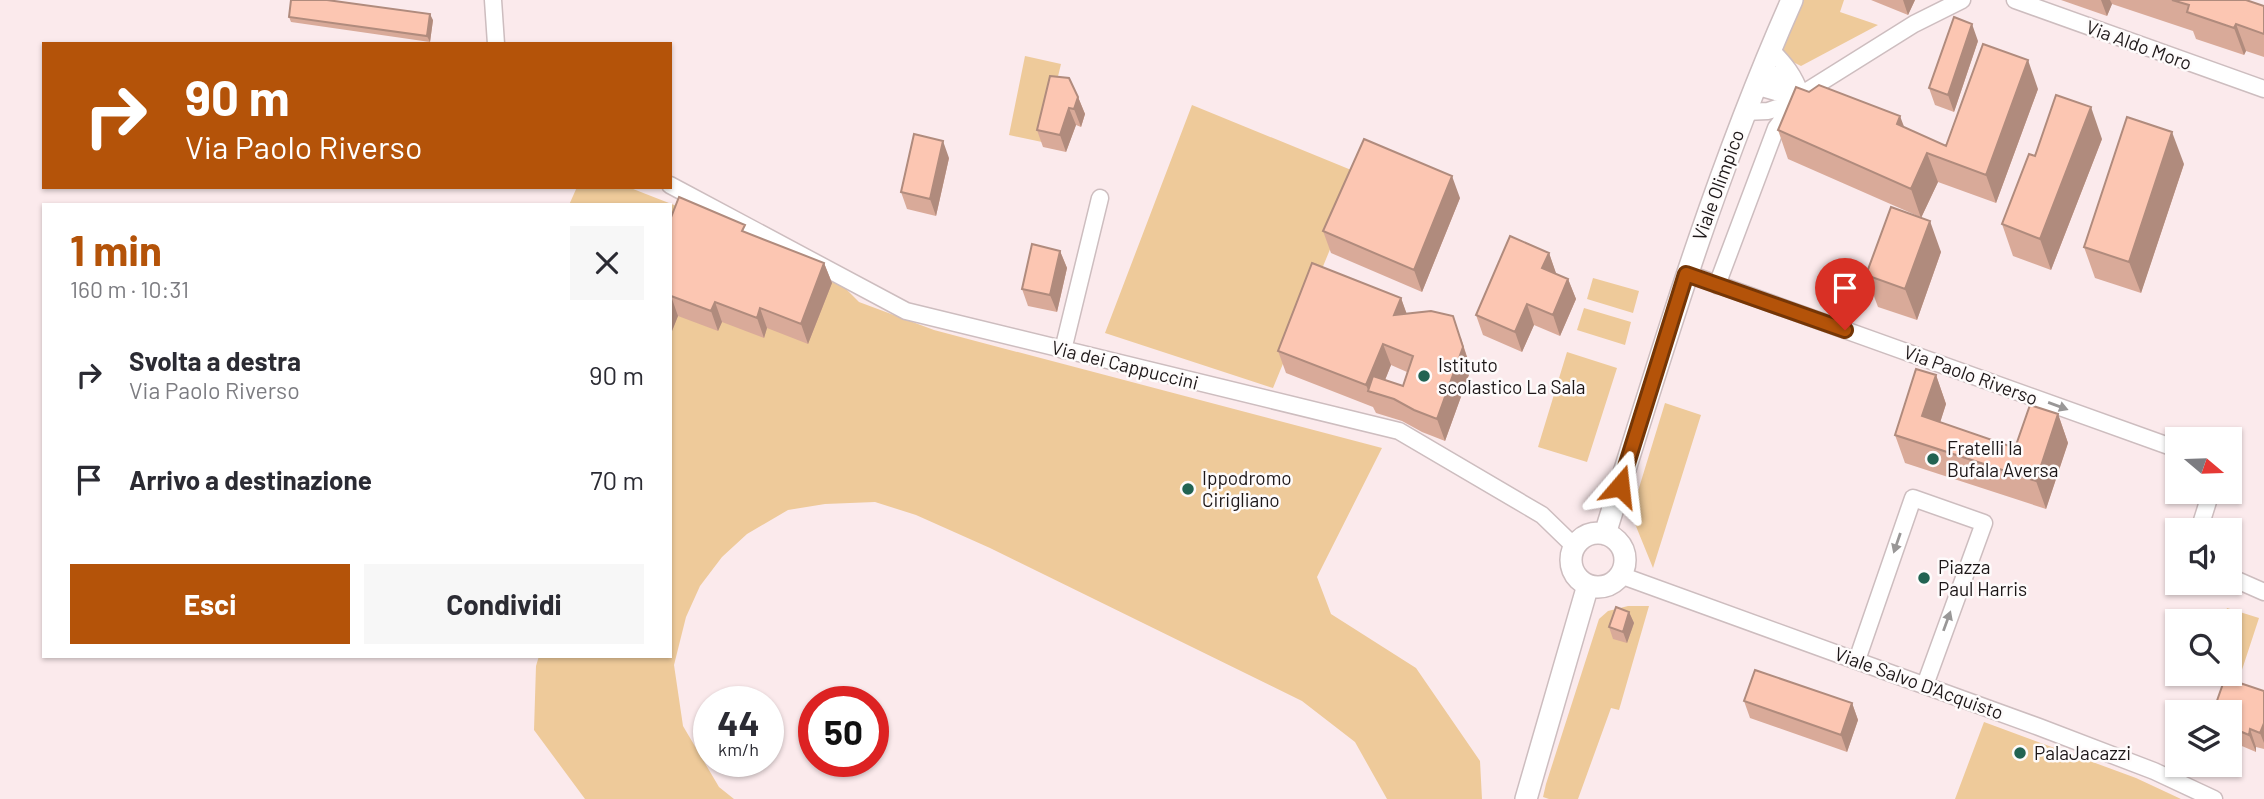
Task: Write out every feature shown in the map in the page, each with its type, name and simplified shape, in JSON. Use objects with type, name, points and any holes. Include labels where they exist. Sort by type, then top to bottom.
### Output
[{"type":"main road","name":"Viale Olimpico","points":[[1605,534],[1686,274],[1744,112],[1792,0]]},
{"type":"main road","points":[[1605,534],[1619,543],[1623,550],[1625,559],[1620,575],[1606,586],[1588,585],[1580,581],[1572,565],[1575,547],[1587,536],[1605,534]]},
{"type":"main road","points":[[1526,799],[1588,585]]},
{"type":"street","points":[[493,0],[496,42]]},
{"type":"street","points":[[1744,112],[1768,111],[1783,106],[1914,23],[1962,0]]},
{"type":"street","name":"Via Aldo Moro","points":[[2015,0],[2264,89]]},
{"type":"street","points":[[1770,49],[1787,66],[1801,95]]},
{"type":"street","points":[[1758,78],[1782,77],[1801,95]]},
{"type":"street","points":[[1717,285],[1776,128],[1801,95]]},
{"type":"street","name":"Via dei Cappuccini","points":[[672,186],[906,311],[1399,432],[1542,515],[1575,547]]},
{"type":"street","points":[[1063,350],[1100,198]]},
{"type":"street","name":"Via Paolo Riverso","points":[[1686,274],[2165,445]]},
{"type":"street","points":[[1857,660],[1913,498],[1984,523],[1925,685]]},
{"type":"street","name":"Viale Salvo D'Acquisto","points":[[1620,575],[2154,771],[2214,799]]},
{"type":"street","points":[[2242,583],[2264,592]]},
{"type":"shaded area","points":[[1802,0],[1844,0],[1840,12],[1878,25],[1801,66],[1789,60],[1781,47]]},
{"type":"shaded area","points":[[1025,56],[1061,64],[1042,142],[1009,135]]},
{"type":"shaded area","points":[[1192,105],[1361,174],[1273,388],[1105,333]]},
{"type":"shaded area","name":"Ippodromo Cirigliano","points":[[576,189],[633,189],[669,203],[570,203]]},
{"type":"shaded area","name":"Ippodromo Cirigliano","points":[[672,204],[715,221],[835,278],[859,302],[934,330],[1382,448],[1317,577],[1331,614],[1416,668],[1480,761],[1482,799],[1387,799],[1355,742],[1302,701],[990,548],[916,515],[875,502],[825,504],[788,510],[747,534],[722,557],[700,586],[686,617],[674,665],[683,726],[693,743],[693,777],[713,777],[719,787],[734,799],[585,799],[534,730],[538,658],[672,658]]},
{"type":"shaded area","points":[[1593,278],[1639,291],[1633,313],[1587,299]]},
{"type":"shaded area","points":[[1584,308],[1631,322],[1625,345],[1577,330]]},
{"type":"shaded area","points":[[1567,352],[1617,368],[1587,462],[1538,447]]},
{"type":"shaded area","points":[[1665,403],[1701,415],[1653,568],[1631,514]]},
{"type":"shaded area","points":[[1628,606],[1649,606],[1619,710],[1611,708],[1578,799],[1543,797],[1599,619],[1608,611]]},
{"type":"shaded area","points":[[2242,613],[2259,618],[2242,670]]},
{"type":"shaded area","name":"PalaJacazzi","points":[[1984,722],[2136,778],[2181,799],[1955,799]]},
{"type":"building","points":[[291,0],[327,0],[430,14],[427,36],[289,17]]},
{"type":"building","points":[[2172,0],[2246,0],[2264,6],[2264,34],[2236,24],[2234,28],[2187,12],[2189,5]]},
{"type":"building","points":[[1954,17],[1972,24],[1948,95],[1929,88]]},
{"type":"building","points":[[1983,44],[2028,60],[1986,175],[1927,153],[1911,189],[1778,130],[1796,87],[1809,92],[1819,85],[1900,116],[1897,124],[1946,146]]},
{"type":"building","points":[[1050,76],[1069,78],[1078,97],[1074,109],[1069,108],[1060,135],[1037,130]]},
{"type":"building","points":[[2056,95],[2091,107],[2040,239],[2002,224],[2029,154],[2035,156]]},
{"type":"building","points":[[2127,117],[2172,132],[2129,262],[2084,247]]},
{"type":"building","points":[[914,134],[943,141],[930,199],[901,192]]},
{"type":"building","points":[[1364,139],[1452,176],[1414,270],[1323,231]]},
{"type":"building","points":[[679,197],[745,225],[742,231],[824,263],[801,324],[760,308],[757,318],[715,302],[711,311],[672,296],[672,215]]},
{"type":"building","points":[[1891,207],[1930,221],[1905,289],[1866,275]]},
{"type":"building","points":[[1510,236],[1549,253],[1542,268],[1568,279],[1553,315],[1527,304],[1515,332],[1476,315]]},
{"type":"building","points":[[1032,244],[1060,251],[1050,295],[1022,289]]},
{"type":"building","points":[[1312,263],[1401,298],[1394,315],[1431,311],[1453,316],[1463,347],[1437,419],[1394,399],[1368,391],[1373,376],[1403,386],[1413,356],[1383,344],[1366,385],[1278,351]]},
{"type":"building","points":[[1916,369],[1936,375],[1922,416],[2015,448],[2030,405],[2058,414],[2036,481],[1895,435]]},
{"type":"building","points":[[1616,607],[1629,612],[1623,632],[1609,627]]},
{"type":"building","points":[[1755,670],[1852,703],[1841,735],[1744,701]]},
{"type":"building","points":[[2242,684],[2264,691],[2264,723],[2260,733],[2250,729],[2249,735],[2242,732],[2242,700],[2217,700],[2222,686],[2242,686]]},
{"type":"place","name":"Istituto scolastico La Sala","points":[[1424,376]]},
{"type":"place","name":"Fratelli la Bufala Aversa","points":[[1933,459]]},
{"type":"place","name":"Ippodromo Cirigliano","points":[[1188,489]]},
{"type":"place","name":"Piazza Paul Harris","points":[[1924,578]]},
{"type":"place","name":"PalaJacazzi","points":[[2020,753]]},
{"type":"route","points":[[1620,486],[1686,274],[1845,330]]}]
